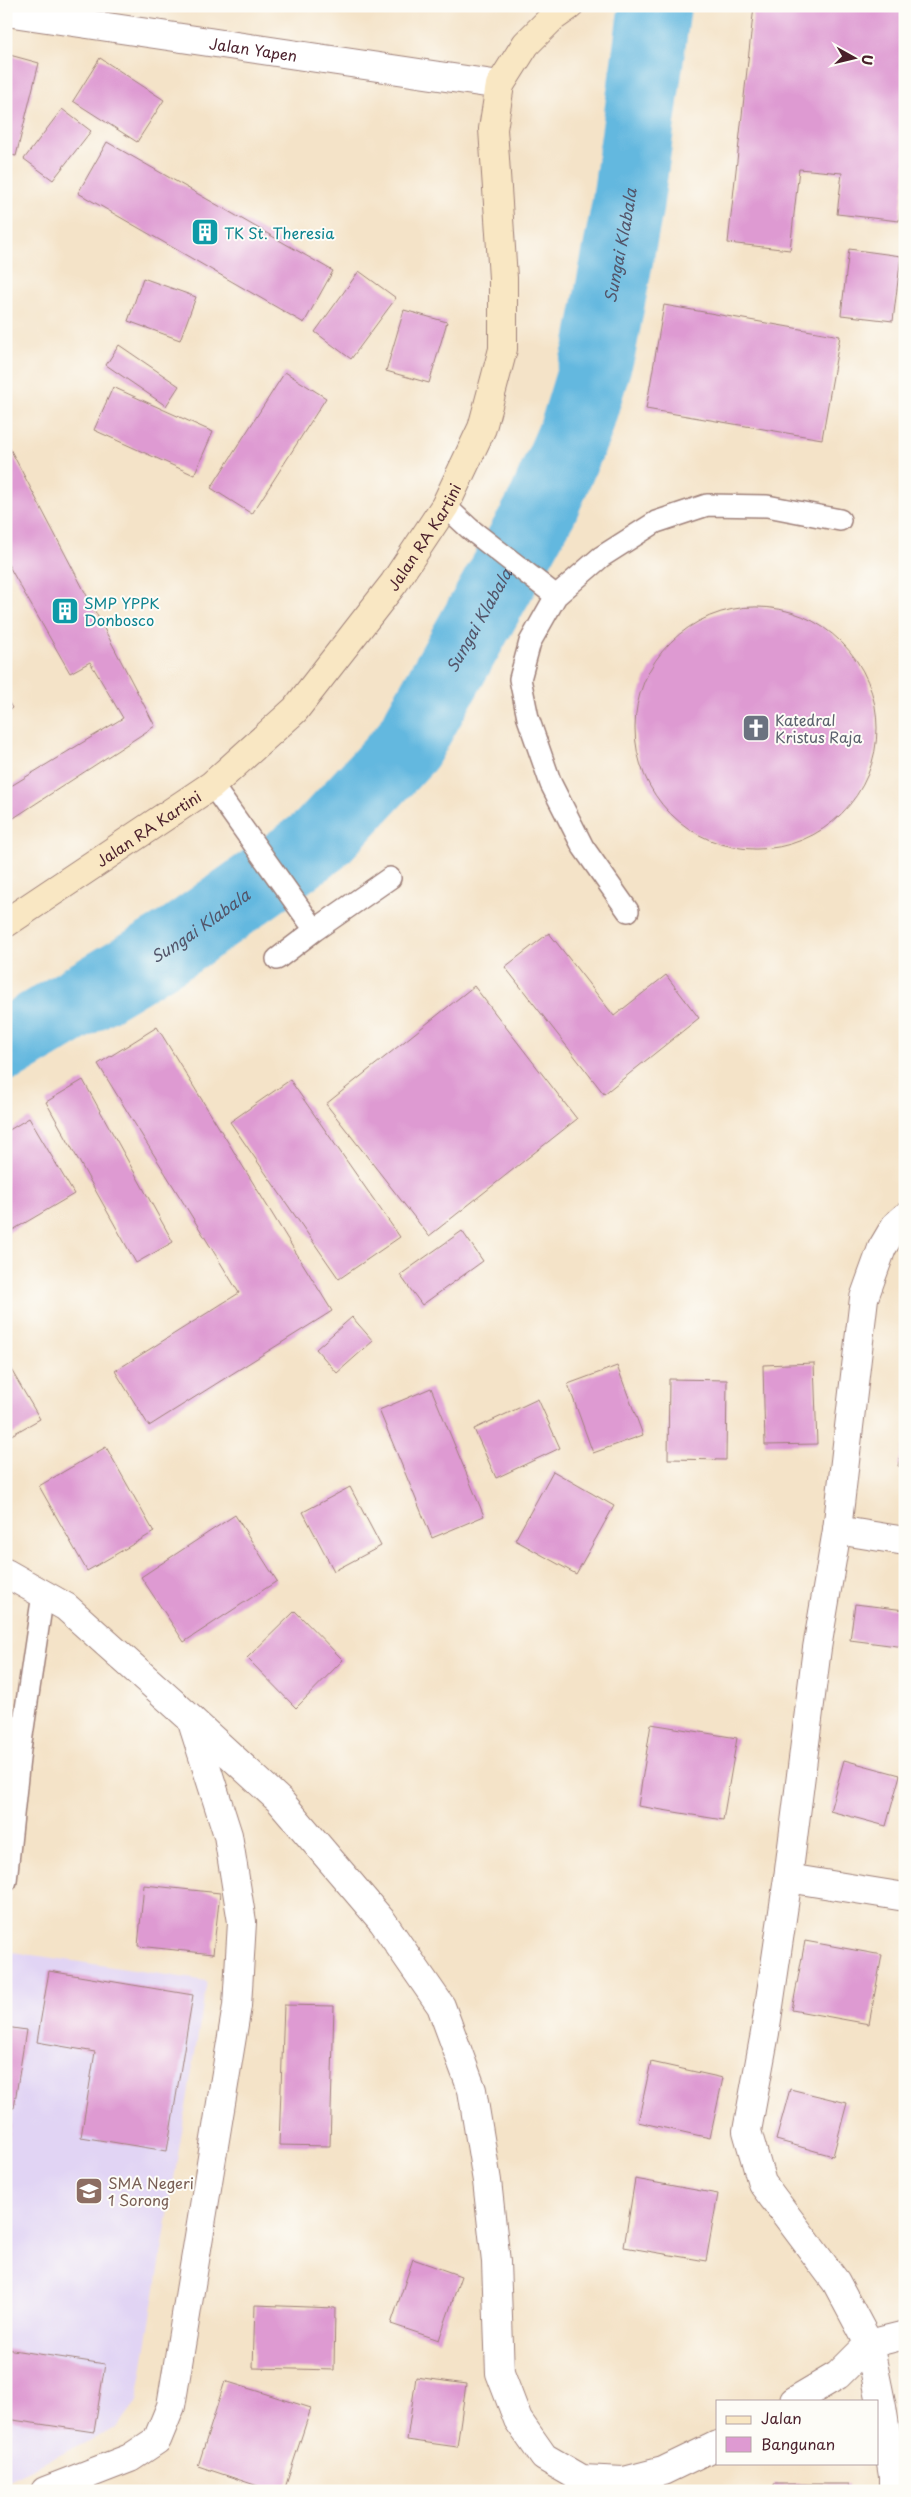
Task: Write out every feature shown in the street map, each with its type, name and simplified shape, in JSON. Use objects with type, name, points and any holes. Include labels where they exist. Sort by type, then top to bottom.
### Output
[{"type":"street","name":"Jalan RA Kartini","points":[[6,924],[212,785],[295,710],[394,583],[445,506],[482,428],[504,349],[503,278],[493,129],[500,86],[526,44],[552,18],[568,6]]},
{"type":"street","name":"Jalan Yapen","points":[[6,12],[500,86]]},
{"type":"street","points":[[893,2491],[893,2476],[885,2424],[870,2344],[836,2282],[762,2183],[747,2131],[765,2033],[788,1878],[817,1648],[837,1530],[864,1298],[882,1248],[895,1226],[905,1217]]},
{"type":"street","points":[[837,1530],[905,1541]]},
{"type":"street","points":[[6,1573],[66,1607],[280,1802],[383,1922],[441,2006],[472,2090],[488,2181],[496,2262],[500,2373],[518,2420],[544,2457],[582,2479],[624,2481],[662,2471],[716,2445]]},
{"type":"street","points":[[45,2491],[130,2458],[157,2440],[171,2406],[237,2006],[242,1922],[228,1835],[191,1719]]},
{"type":"street","points":[[788,1878],[905,1897]]},
{"type":"street","points":[[796,2400],[838,2375],[870,2344],[905,2335]]},
{"type":"lane","points":[[628,911],[583,847],[551,784],[528,718],[520,679],[530,642],[556,596],[601,557],[656,522],[708,505],[767,506],[840,520]]},
{"type":"lane","points":[[445,506],[470,530],[556,596]]},
{"type":"lane","points":[[212,785],[315,930]]},
{"type":"lane","points":[[277,959],[390,878]]},
{"type":"lane","points":[[6,1881],[20,1749],[43,1594]]},
{"type":"shaded area","name":"SMA Negeri 1 Sorong","points":[[6,1951],[207,1981],[137,2401],[118,2427],[6,2481]]},
{"type":"building","points":[[754,6],[834,6],[863,10],[863,6],[905,6],[905,174],[899,221],[837,214],[842,173],[799,169],[790,250],[728,243]]},
{"type":"building","points":[[6,54],[39,63],[16,156],[6,154]]},
{"type":"building","points":[[100,58],[164,100],[137,142],[73,101]]},
{"type":"building","points":[[62,109],[91,131],[53,180],[24,159]]},
{"type":"building","name":"TK St. Theresia","points":[[107,142],[333,271],[304,323],[78,193]]},
{"type":"building","points":[[849,249],[901,256],[893,321],[841,315]]},
{"type":"building","points":[[359,271],[396,298],[351,359],[315,332]]},
{"type":"building","points":[[143,278],[196,297],[180,340],[128,321]]},
{"type":"building","points":[[664,305],[840,336],[822,439],[646,409]]},
{"type":"building","points":[[404,310],[447,322],[429,383],[386,371]]},
{"type":"building","points":[[119,345],[179,386],[166,406],[106,365]]},
{"type":"building","points":[[285,372],[326,398],[252,514],[211,488]]},
{"type":"building","points":[[113,387],[213,432],[194,475],[94,430]]},
{"type":"building","name":"SMP YPPK Donbosco","points":[[6,441],[155,726],[6,823],[6,789],[123,718],[90,662],[70,673],[6,561]]},
{"type":"building","name":"Katedral Kristus Raja","points":[[756,607],[791,612],[802,616],[833,635],[849,651],[862,671],[872,693],[877,728],[872,763],[868,774],[849,805],[833,821],[813,834],[791,844],[756,849],[721,844],[710,840],[679,821],[663,805],[650,785],[640,763],[635,728],[640,693],[644,682],[663,651],[679,635],[699,622],[721,612]]},
{"type":"building","points":[[6,698],[12,708],[6,712]]},
{"type":"building","points":[[549,933],[614,1016],[666,975],[699,1018],[604,1094],[505,967]]},
{"type":"building","points":[[474,986],[577,1119],[429,1236],[326,1104]]},
{"type":"building","points":[[157,1027],[332,1311],[149,1426],[115,1371],[239,1293],[98,1064]]},
{"type":"building","points":[[83,1080],[173,1242],[136,1263],[46,1102]]},
{"type":"building","points":[[290,1080],[400,1237],[339,1279],[230,1122]]},
{"type":"building","points":[[29,1118],[74,1194],[6,1234],[6,1132]]},
{"type":"building","points":[[462,1231],[483,1261],[422,1305],[400,1275]]},
{"type":"building","points":[[352,1317],[373,1341],[337,1373],[316,1349]]},
{"type":"building","points":[[6,1361],[40,1419],[6,1438]]},
{"type":"building","points":[[814,1363],[817,1444],[765,1445],[763,1365]]},
{"type":"building","points":[[617,1366],[643,1435],[593,1453],[568,1384]]},
{"type":"building","points":[[669,1379],[727,1380],[726,1460],[668,1459]]},
{"type":"building","points":[[431,1388],[484,1516],[432,1538],[379,1410]]},
{"type":"building","points":[[538,1399],[560,1448],[496,1478],[474,1429]]},
{"type":"building","points":[[905,1443],[905,1468],[898,1466]]},
{"type":"building","points":[[106,1447],[154,1532],[87,1571],[39,1486]]},
{"type":"building","points":[[553,1471],[614,1506],[576,1574],[515,1540]]},
{"type":"building","points":[[350,1487],[381,1546],[334,1571],[303,1512]]},
{"type":"building","points":[[235,1515],[277,1581],[184,1642],[141,1577]]},
{"type":"building","points":[[855,1604],[905,1610],[905,1647],[850,1640]]},
{"type":"building","points":[[295,1611],[343,1660],[296,1708],[247,1658]]},
{"type":"building","points":[[651,1724],[737,1738],[723,1820],[638,1806]]},
{"type":"building","points":[[844,1760],[900,1775],[886,1826],[830,1811]]},
{"type":"building","points":[[144,1885],[220,1893],[213,1954],[138,1946]]},
{"type":"building","points":[[805,1941],[882,1955],[869,2024],[792,2010]]},
{"type":"building","points":[[49,1971],[193,1995],[167,2151],[81,2137],[95,2052],[37,2042]]},
{"type":"building","points":[[284,2005],[334,2006],[330,2146],[279,2145]]},
{"type":"building","points":[[6,2027],[26,2030],[14,2108],[6,2107]]},
{"type":"building","points":[[651,2062],[723,2078],[710,2138],[638,2122]]},
{"type":"building","points":[[790,2089],[847,2103],[833,2156],[776,2140]]},
{"type":"building","points":[[6,2123],[11,2124],[7,2148],[6,2148]]},
{"type":"building","points":[[635,2179],[718,2194],[706,2261],[624,2247]]},
{"type":"building","points":[[413,2259],[461,2276],[439,2340],[391,2324]]},
{"type":"building","points":[[255,2305],[335,2308],[334,2370],[253,2368]]},
{"type":"building","points":[[6,2349],[105,2364],[94,2432],[6,2419]]},
{"type":"building","points":[[416,2377],[466,2384],[457,2447],[407,2440]]},
{"type":"building","points":[[225,2381],[311,2408],[284,2491],[273,2491],[198,2466]]},
{"type":"building","points":[[774,2484],[849,2484],[849,2491],[774,2491]]},
{"type":"building","points":[[691,2488],[720,2489],[720,2491],[691,2491]]},
{"type":"waterway","name":"Sungai Klabala","points":[[6,1045],[178,942],[320,840],[407,746],[542,507],[576,428],[600,349],[627,208],[655,6]]},
{"type":"place","name":"TK St. Theresia","points":[[205,232]]},
{"type":"place","name":"SMP YPPK Donbosco","points":[[65,611]]},
{"type":"place","name":"Katedral Kristus Raja","points":[[756,728]]},
{"type":"place","name":"SMA Negeri 1 Sorong","points":[[89,2191]]}]
